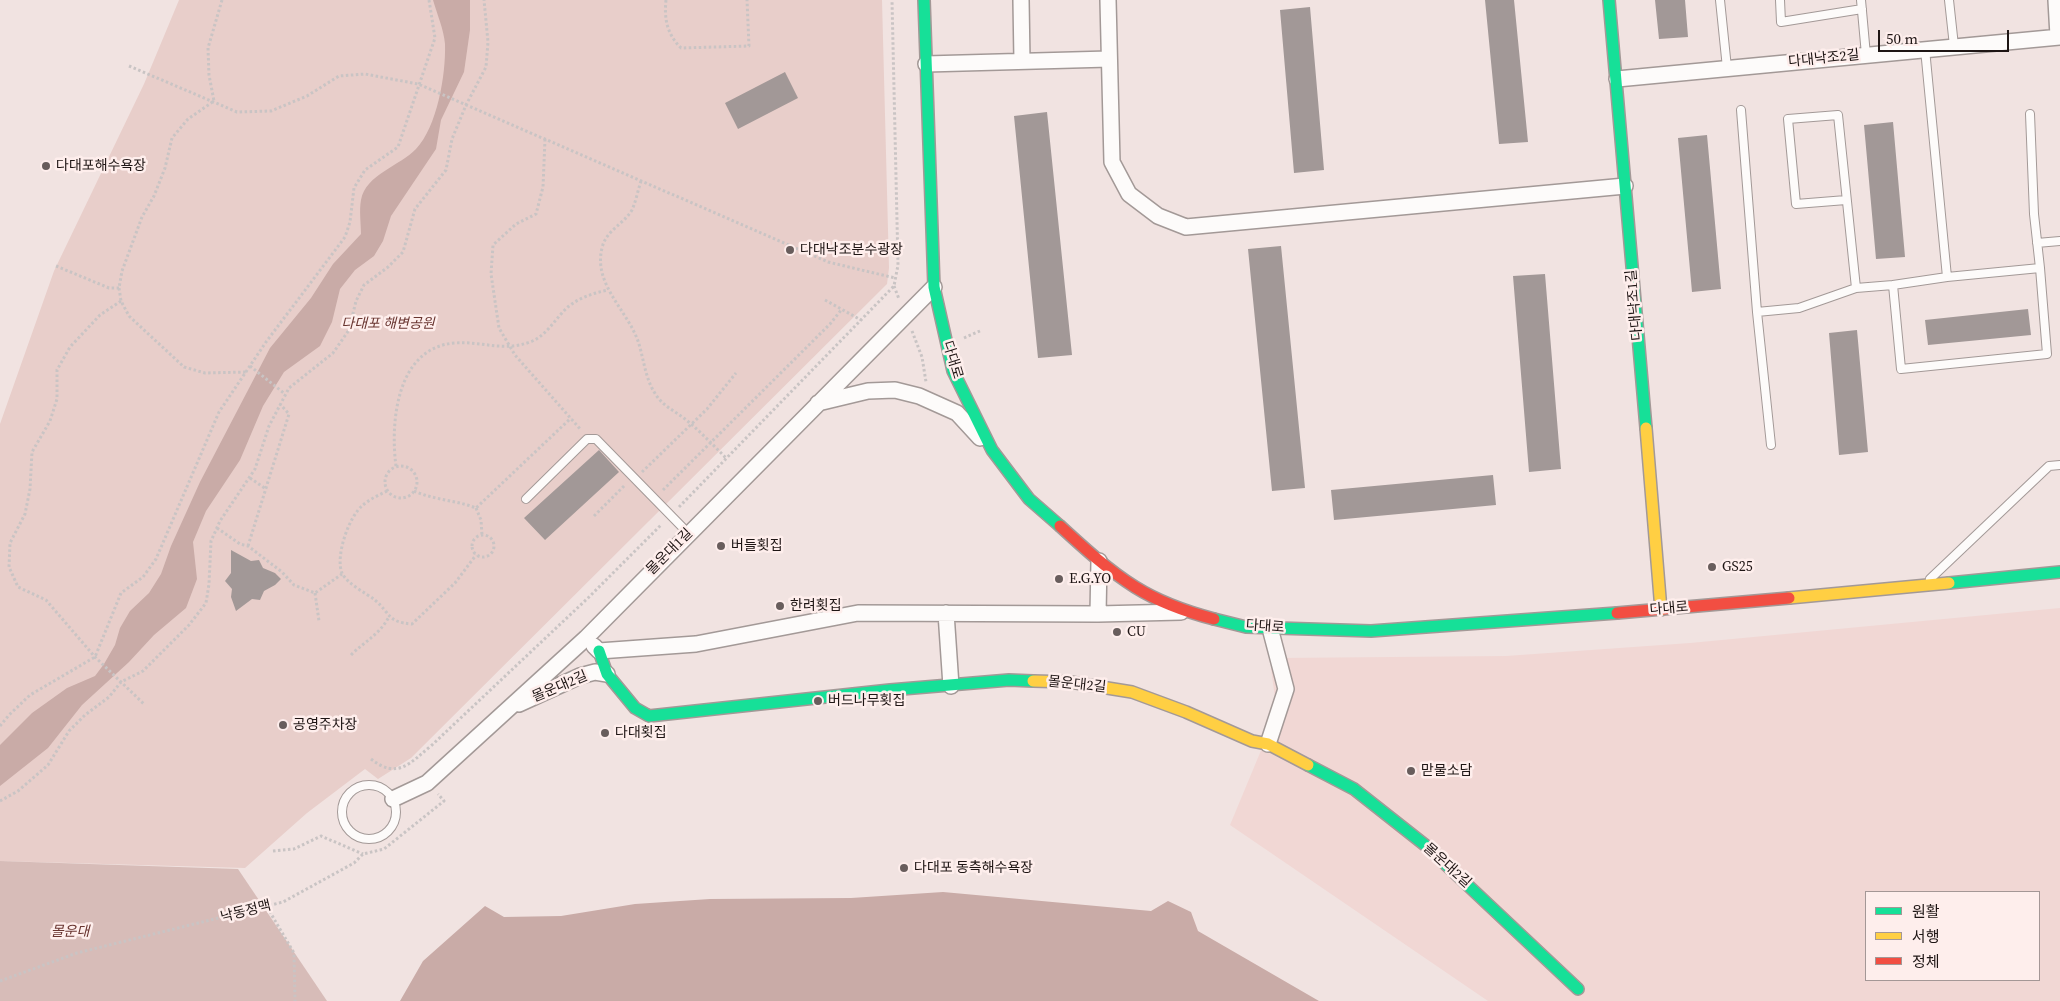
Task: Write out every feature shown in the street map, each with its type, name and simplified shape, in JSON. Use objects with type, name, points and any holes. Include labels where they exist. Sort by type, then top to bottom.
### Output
[{"type":"street","name":"다대로","points":[[924,0],[934,287],[953,371],[992,450],[1029,499],[1099,561],[1136,588],[1188,612],[1246,627],[1371,631],[1661,610],[2060,572]]},
{"type":"street","points":[[1021,0],[1022,61]]},
{"type":"street","points":[[1108,0],[1112,162],[1129,194],[1158,216],[1186,227],[1625,186]]},
{"type":"street","name":"다대낙조1길","points":[[1609,0],[1661,610]]},
{"type":"street","points":[[2056,0],[2059,36]]},
{"type":"street","name":"다대낙조2길","points":[[1617,79],[2059,36]]},
{"type":"street","points":[[926,64],[1109,59]]},
{"type":"street","name":"몰운대1길","points":[[393,799],[427,783],[586,638],[934,287]]},
{"type":"street","points":[[818,403],[868,391],[895,390],[919,396],[956,413],[992,450]]},
{"type":"street","points":[[1098,614],[1099,561]]},
{"type":"street","points":[[599,652],[696,644],[858,613],[1098,614],[1188,612]]},
{"type":"street","points":[[946,613],[951,686]]},
{"type":"street","points":[[1268,744],[1286,689],[1270,628]]},
{"type":"street","points":[[586,638],[599,652],[607,674]]},
{"type":"street","name":"몰운대2길","points":[[506,710],[580,676],[595,672],[607,674],[635,708],[650,716],[890,690],[1009,680],[1070,682],[1132,692],[1186,712],[1252,741],[1268,744],[1354,789],[1425,845],[1578,989]]},
{"type":"lane","points":[[1720,0],[1727,68]]},
{"type":"lane","points":[[1780,0],[1782,22],[1862,9]]},
{"type":"lane","points":[[1861,0],[1866,55]]},
{"type":"lane","points":[[1949,0],[1954,46]]},
{"type":"lane","points":[[1926,49],[1947,277]]},
{"type":"lane","points":[[1741,110],[1757,312],[1771,445]]},
{"type":"lane","points":[[1893,285],[1901,369],[2047,354],[2034,214],[2030,114]]},
{"type":"lane","points":[[1846,200],[1796,204],[1788,119],[1838,115],[1856,288]]},
{"type":"lane","points":[[2037,244],[2060,240]]},
{"type":"lane","points":[[1757,312],[1799,308],[1856,288],[2040,268]]},
{"type":"lane","points":[[526,499],[587,439],[596,439],[688,533]]},
{"type":"lane","points":[[1923,586],[2049,466],[2060,465]]},
{"type":"lane","points":[[370,785],[379,787],[393,799],[396,817],[393,826],[387,833],[370,839],[353,834],[347,828],[343,820],[343,803],[354,789],[370,785]]},
{"type":"path","points":[[214,101],[208,75],[208,48],[222,0]]},
{"type":"path","points":[[0,726],[8,714],[30,695],[95,657],[121,593],[143,577],[156,559],[220,412],[266,342],[345,238],[350,222],[354,188],[365,170],[398,148],[435,38],[429,0]]},
{"type":"path","points":[[0,801],[18,791],[48,765],[69,731],[85,714],[109,697],[121,682],[143,671],[189,625],[206,603],[210,584],[211,541],[217,528],[255,469],[269,426],[288,388],[333,353],[349,330],[356,301],[364,285],[388,267],[403,252],[415,209],[446,170],[452,139],[466,105],[486,67],[488,42],[484,0]]},
{"type":"path","points":[[666,0],[665,15],[667,26],[673,40],[681,48],[749,46],[747,0]]},
{"type":"path","points":[[892,0],[898,265],[894,286],[901,304]]},
{"type":"path","points":[[129,66],[237,112],[271,111],[307,96],[339,76],[365,74],[418,84],[828,262],[895,278]]},
{"type":"path","points":[[214,101],[188,120],[172,138],[165,168],[154,196],[142,217],[122,271],[119,288],[128,316],[184,367],[205,373],[246,372]]},
{"type":"path","points":[[545,139],[543,187],[536,214],[516,224],[492,245],[491,274],[500,328],[515,355],[583,432]]},
{"type":"path","points":[[641,180],[632,209],[622,223],[610,232],[602,248],[602,270],[608,290],[630,323],[638,342],[643,366],[656,395],[726,458]]},
{"type":"path","points":[[56,266],[109,288],[119,288]]},
{"type":"path","points":[[370,759],[382,768],[397,770],[410,763],[432,745],[588,598],[894,286]]},
{"type":"path","points":[[396,466],[393,444],[399,392],[409,372],[426,353],[439,345],[456,343],[511,347],[533,341],[543,334],[569,306],[582,298],[608,290]]},
{"type":"path","points":[[825,300],[861,320]]},
{"type":"path","points":[[122,301],[100,315],[70,347],[57,370],[57,399],[50,421],[32,452],[30,489],[25,514],[10,543],[9,568],[18,587],[46,600],[95,657],[145,705]]},
{"type":"path","points":[[654,498],[743,412],[830,324],[842,309]]},
{"type":"path","points":[[912,330],[922,357],[927,384]]},
{"type":"path","points":[[250,366],[285,394]]},
{"type":"path","points":[[594,516],[625,484],[648,468],[691,425],[736,373]]},
{"type":"path","points":[[248,546],[289,414],[280,404]]},
{"type":"path","points":[[476,508],[570,418]]},
{"type":"path","points":[[396,466],[405,466],[413,470],[417,478],[417,487],[414,491],[405,498],[396,498],[386,491],[384,478],[389,470],[396,466]]},
{"type":"path","points":[[250,478],[266,489]]},
{"type":"path","points":[[386,491],[363,505],[351,520],[344,540],[341,560],[342,574],[378,603],[389,617],[401,623],[412,624],[455,583],[476,554]]},
{"type":"path","points":[[414,491],[462,502],[476,508],[481,520],[482,534]]},
{"type":"path","points":[[217,528],[240,544],[248,546],[282,572],[294,585],[314,593]]},
{"type":"path","points":[[482,534],[490,536],[494,547],[492,553],[481,557],[476,554],[472,544],[474,538],[482,534]]},
{"type":"path","points":[[314,593],[342,574]]},
{"type":"path","points":[[314,593],[319,621]]},
{"type":"path","points":[[351,655],[376,635],[389,617]]},
{"type":"path","name":"낙동정맥","points":[[0,981],[77,953],[283,902],[354,863],[362,854],[384,848],[444,801],[427,783]]},
{"type":"path","points":[[273,851],[294,849],[322,836],[362,854]]},
{"type":"path","points":[[267,907],[294,953],[295,1001]]},
{"type":"shaded area","points":[[433,0],[470,0],[470,30],[464,72],[441,120],[436,149],[391,216],[383,241],[374,256],[355,270],[340,289],[332,322],[320,346],[284,372],[263,406],[240,460],[206,511],[193,542],[197,579],[186,608],[154,635],[129,662],[82,705],[48,748],[0,786],[0,745],[32,713],[67,688],[95,676],[104,664],[115,645],[120,628],[130,611],[149,593],[161,574],[171,546],[200,482],[270,348],[311,298],[333,264],[361,234],[360,204],[364,191],[376,177],[416,149],[430,128],[439,100],[445,57],[443,33]]},
{"type":"shaded area","points":[[2060,608],[2060,1001],[1488,1001],[1230,825],[1277,712],[1271,669],[1278,658],[1506,656],[1690,643]]},
{"type":"shaded area","points":[[943,892],[1151,911],[1168,901],[1191,912],[1198,931],[1319,1001],[400,1001],[423,961],[485,906],[504,917],[561,916],[635,904],[710,899],[851,898]]},
{"type":"green space","name":"다대포 해변공원","points":[[179,0],[882,0],[889,268],[887,284],[411,758],[378,779],[365,769],[307,813],[245,868],[0,861],[0,424],[54,271],[144,84]]},
{"type":"green space","name":"몰운대","points":[[0,861],[238,869],[327,1001],[0,1001]]},
{"type":"building","points":[[1485,0],[1514,0],[1528,142],[1499,144]]},
{"type":"building","points":[[1655,0],[1685,0],[1688,37],[1659,39]]},
{"type":"building","points":[[1310,7],[1324,170],[1294,173],[1280,10]]},
{"type":"building","points":[[785,72],[798,98],[738,129],[725,103]]},
{"type":"building","points":[[1047,112],[1072,355],[1038,358],[1014,116]]},
{"type":"building","points":[[1893,122],[1905,257],[1876,259],[1864,125]]},
{"type":"building","points":[[1707,135],[1721,289],[1692,292],[1678,138]]},
{"type":"building","points":[[1281,246],[1305,488],[1272,491],[1248,249]]},
{"type":"building","points":[[1545,274],[1561,469],[1529,472],[1513,276]]},
{"type":"building","points":[[2028,309],[2031,335],[1928,345],[1925,320]]},
{"type":"building","points":[[1857,330],[1868,452],[1839,455],[1829,333]]},
{"type":"building","points":[[599,450],[619,472],[545,540],[524,518]]},
{"type":"building","points":[[1493,475],[1496,505],[1334,520],[1331,490]]},
{"type":"building","points":[[231,550],[251,561],[259,560],[263,568],[275,573],[281,579],[264,591],[260,600],[252,599],[236,611],[231,597],[232,589],[225,581],[231,573]]},
{"type":"traffic: fast","points":[[924,0],[934,287],[953,371],[992,450],[1029,499],[1060,526]]},
{"type":"traffic: fast","points":[[1609,0],[1646,428]]},
{"type":"traffic: fast","points":[[1949,583],[2060,572]]},
{"type":"traffic: fast","points":[[1214,619],[1246,627],[1371,631],[1617,613]]},
{"type":"traffic: fast","points":[[599,651],[607,674],[635,708],[649,716],[890,690],[1009,680],[1033,681]]},
{"type":"traffic: fast","points":[[1308,765],[1354,789],[1425,845],[1578,989]]},
{"type":"traffic: slow","points":[[1646,428],[1661,610]]},
{"type":"traffic: slow","points":[[1789,598],[1949,583]]},
{"type":"traffic: slow","points":[[1033,681],[1070,682],[1132,692],[1186,712],[1252,741],[1268,744],[1308,765]]},
{"type":"traffic: jam","points":[[1060,526],[1106,566],[1135,587],[1173,606],[1214,619]]},
{"type":"traffic: jam","points":[[1617,613],[1789,598]]},
{"type":"place","name":"다대포해수욕장","points":[[46,166]]},
{"type":"place","name":"다대낙조분수광장","points":[[790,250]]},
{"type":"place","name":"버들횟집","points":[[721,546]]},
{"type":"place","name":"GS25","points":[[1712,567]]},
{"type":"place","name":"E.G.YO","points":[[1059,579]]},
{"type":"place","name":"한려횟집","points":[[780,606]]},
{"type":"place","name":"CU","points":[[1117,632]]},
{"type":"place","name":"버드나무횟집","points":[[818,701]]},
{"type":"place","name":"공영주차장","points":[[283,725]]},
{"type":"place","name":"다대횟집","points":[[605,733]]},
{"type":"place","name":"맏물소담","points":[[1411,771]]},
{"type":"place","name":"다대포 동측해수욕장","points":[[904,868]]}]
